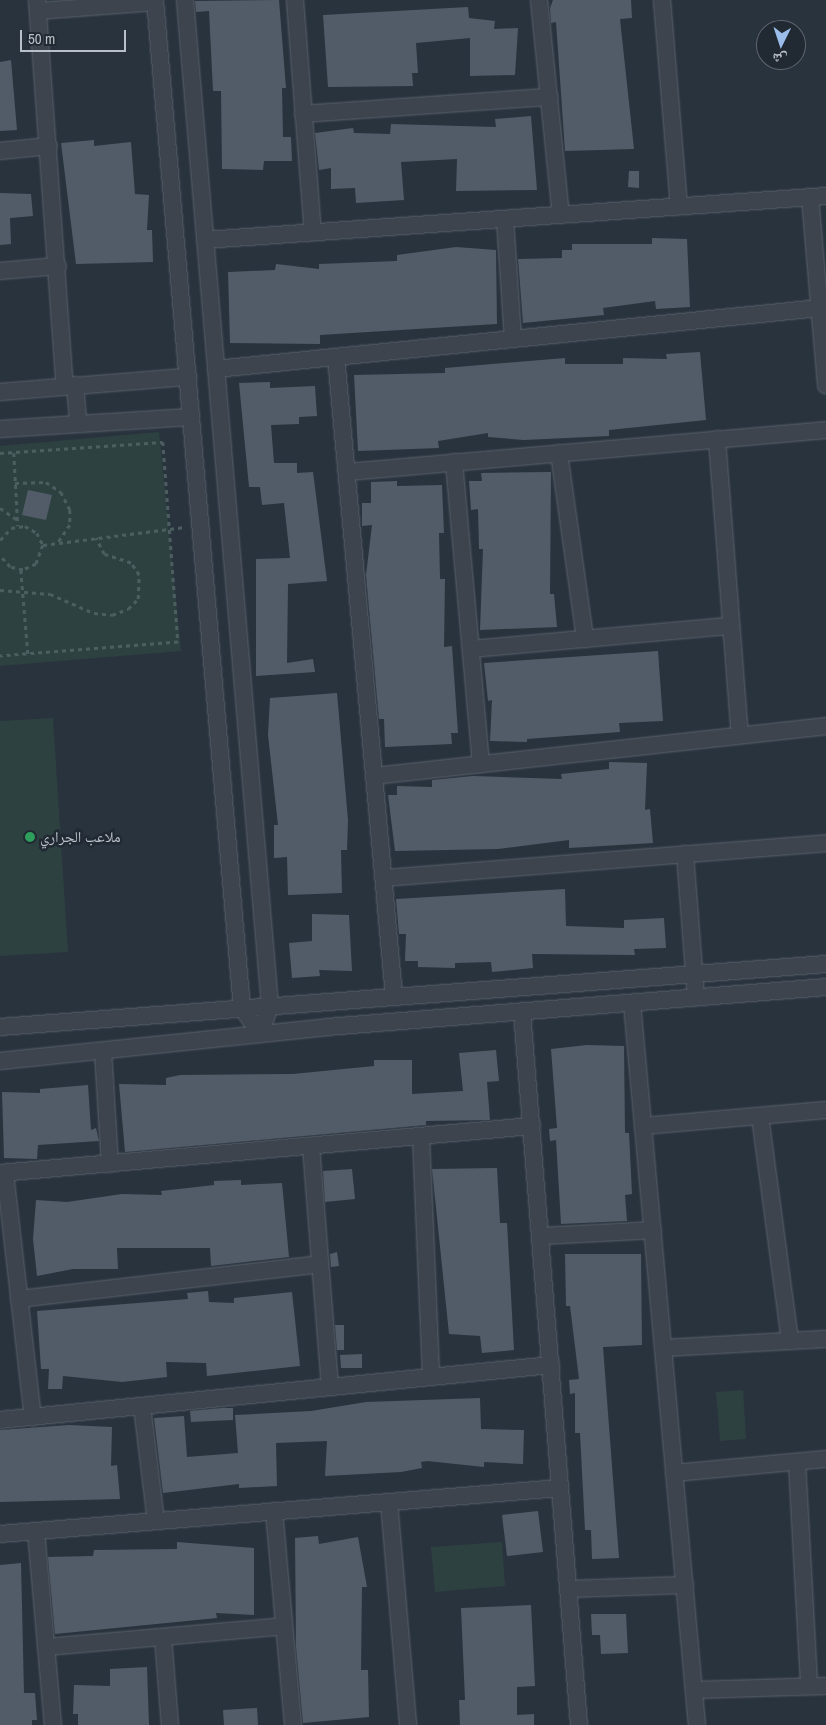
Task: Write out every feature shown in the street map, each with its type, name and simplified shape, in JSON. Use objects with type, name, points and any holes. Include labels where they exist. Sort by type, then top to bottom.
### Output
[{"type":"street","points":[[185,0],[270,1006],[260,1034]]},
{"type":"street","points":[[294,0],[313,232]]},
{"type":"street","points":[[539,0],[561,215]]},
{"type":"street","points":[[662,0],[679,206]]},
{"type":"street","points":[[78,423],[70,386],[58,266],[37,6],[155,1],[242,1008],[260,1034]]},
{"type":"street","points":[[303,114],[549,97]]},
{"type":"street","points":[[0,151],[49,146]]},
{"type":"street","points":[[205,240],[818,197],[820,308],[826,385]]},
{"type":"street","points":[[505,219],[513,339]]},
{"type":"street","points":[[0,271],[58,266]]},
{"type":"street","points":[[216,369],[820,308]]},
{"type":"street","points":[[336,357],[394,996]]},
{"type":"street","points":[[0,392],[188,376]]},
{"type":"street","points":[[0,428],[191,417]]},
{"type":"street","points":[[347,472],[826,430]]},
{"type":"street","points":[[717,439],[740,735]]},
{"type":"street","points":[[559,453],[585,639]]},
{"type":"street","points":[[454,462],[481,764]]},
{"type":"street","points":[[471,649],[731,626]]},
{"type":"street","points":[[374,776],[826,726]]},
{"type":"street","points":[[384,878],[826,843]]},
{"type":"street","points":[[685,854],[696,998]]},
{"type":"street","points":[[0,1027],[826,964]]},
{"type":"street","points":[[0,1061],[260,1034],[826,987]]},
{"type":"street","points":[[632,1003],[697,1725]]},
{"type":"street","points":[[522,1012],[579,1725]]},
{"type":"street","points":[[104,1051],[110,1164]]},
{"type":"street","points":[[643,1126],[826,1110]]},
{"type":"street","points":[[760,1116],[790,1341]]},
{"type":"street","points":[[33,1416],[2,1173],[532,1126]]},
{"type":"street","points":[[421,1136],[431,1376]]},
{"type":"street","points":[[311,1146],[330,1387]]},
{"type":"street","points":[[540,1236],[653,1230]]},
{"type":"street","points":[[19,1299],[320,1264]]},
{"type":"street","points":[[663,1348],[826,1338]]},
{"type":"street","points":[[0,1420],[550,1365]]},
{"type":"street","points":[[142,1406],[156,1521]]},
{"type":"street","points":[[674,1473],[826,1459]]},
{"type":"street","points":[[797,1462],[809,1686]]},
{"type":"street","points":[[0,1534],[560,1488]]},
{"type":"street","points":[[389,1502],[408,1725]]},
{"type":"street","points":[[274,1511],[293,1725]]},
{"type":"street","points":[[36,1531],[53,1725]]},
{"type":"street","points":[[568,1589],[685,1585]]},
{"type":"street","points":[[46,1647],[284,1626]]},
{"type":"street","points":[[163,1637],[170,1725]]},
{"type":"street","points":[[694,1690],[826,1686]]},
{"type":"path","points":[[0,454],[164,442],[168,528],[178,642],[0,656]]},
{"type":"path","points":[[14,452],[18,526]]},
{"type":"path","points":[[15,483],[46,482],[61,492],[70,510],[70,525],[58,543]]},
{"type":"path","points":[[0,508],[18,520]]},
{"type":"path","points":[[0,540],[18,526],[32,529],[43,545]]},
{"type":"path","points":[[43,545],[168,528]]},
{"type":"path","points":[[0,590],[50,594],[94,613],[112,615],[128,609],[138,599],[139,575],[132,563],[104,554],[96,538]]},
{"type":"path","points":[[0,556],[10,567],[21,570],[36,564],[43,545]]},
{"type":"path","points":[[21,570],[28,654]]},
{"type":"shaded area","points":[[159,432],[181,651],[0,666],[0,446]]},
{"type":"shaded area","name":"ملاعب الجراري","points":[[53,718],[68,952],[0,956],[0,721]]},
{"type":"shaded area","points":[[743,1390],[746,1439],[720,1441],[716,1392]]},
{"type":"shaded area","points":[[502,1542],[505,1586],[435,1592],[431,1547]]},
{"type":"building","points":[[279,0],[286,88],[282,88],[283,137],[291,137],[292,161],[264,161],[263,170],[222,169],[221,91],[213,91],[209,11],[196,12],[195,1]]},
{"type":"building","points":[[553,0],[631,0],[632,18],[620,19],[634,149],[565,151],[556,22],[551,23],[550,8]]},
{"type":"building","points":[[468,7],[469,18],[495,21],[494,29],[518,28],[515,75],[470,76],[470,38],[416,43],[418,73],[412,73],[413,86],[328,87],[323,15]]},
{"type":"building","points":[[11,60],[17,130],[0,131],[0,62]]},
{"type":"building","points":[[531,116],[537,190],[456,191],[457,159],[401,162],[404,200],[356,203],[355,188],[331,189],[331,168],[319,170],[315,133],[353,128],[354,133],[390,134],[391,124],[496,127],[495,119]]},
{"type":"building","points":[[94,140],[94,146],[131,142],[135,194],[149,195],[147,230],[152,230],[153,262],[76,264],[61,143]]},
{"type":"building","points":[[629,171],[639,171],[639,188],[628,187]]},
{"type":"building","points":[[0,193],[31,194],[33,216],[10,218],[11,244],[0,245]]},
{"type":"building","points":[[652,238],[687,239],[690,307],[656,309],[655,301],[603,308],[604,315],[523,323],[518,259],[562,258],[562,250],[572,250],[572,244],[652,244]]},
{"type":"building","points":[[456,247],[496,250],[497,324],[320,335],[320,344],[230,343],[228,272],[275,270],[276,264],[319,269],[319,264],[397,261],[397,255]]},
{"type":"building","points":[[700,352],[706,420],[609,430],[609,436],[524,440],[488,437],[488,433],[438,441],[439,448],[358,451],[354,375],[445,373],[445,368],[565,358],[565,364],[623,364],[623,358],[667,359],[666,354]]},
{"type":"building","points":[[270,382],[270,388],[315,386],[317,416],[299,417],[299,424],[271,425],[274,463],[297,463],[297,473],[313,472],[327,581],[288,584],[287,663],[313,659],[315,672],[256,676],[256,559],[290,558],[284,503],[262,505],[260,487],[249,487],[239,383]]},
{"type":"building","points":[[551,472],[550,594],[554,594],[557,627],[480,630],[483,549],[479,549],[478,509],[471,510],[469,481],[482,481],[481,473]]},
{"type":"building","points":[[397,481],[397,486],[442,485],[444,533],[439,533],[440,579],[445,579],[444,647],[452,646],[458,733],[451,733],[452,744],[385,747],[384,719],[379,719],[366,575],[372,525],[362,526],[362,503],[371,503],[371,482]]},
{"type":"building","points":[[28,490],[52,495],[46,520],[22,515]]},
{"type":"building","points":[[658,651],[663,721],[619,723],[620,732],[527,739],[527,742],[490,741],[492,700],[488,701],[484,663]]},
{"type":"building","points":[[337,693],[348,820],[347,850],[341,850],[342,893],[288,895],[287,857],[274,858],[274,825],[278,825],[268,735],[270,698]]},
{"type":"building","points":[[609,762],[647,763],[645,810],[650,809],[653,843],[569,848],[569,840],[498,849],[395,851],[388,795],[397,795],[397,786],[432,787],[432,780],[473,776],[562,779],[561,774],[609,769]]},
{"type":"building","points":[[565,889],[566,926],[624,928],[624,920],[664,918],[666,948],[634,949],[635,955],[532,954],[533,968],[492,972],[491,962],[455,963],[455,968],[418,967],[418,961],[405,961],[406,934],[399,934],[396,899]]},
{"type":"building","points":[[312,914],[349,915],[352,971],[319,970],[320,976],[292,978],[289,943],[312,941]]},
{"type":"building","points":[[587,1045],[624,1046],[625,1133],[629,1133],[632,1194],[625,1195],[627,1221],[561,1224],[556,1140],[550,1141],[549,1129],[557,1128],[551,1049]]},
{"type":"building","points":[[496,1050],[499,1081],[487,1082],[490,1120],[426,1121],[426,1125],[125,1152],[119,1084],[166,1085],[166,1078],[180,1075],[293,1074],[374,1066],[374,1060],[412,1060],[412,1094],[463,1091],[459,1053]]},
{"type":"building","points":[[88,1085],[91,1130],[96,1128],[99,1141],[38,1145],[37,1159],[4,1158],[2,1092],[40,1093],[40,1089]]},
{"type":"building","points":[[497,1168],[500,1223],[507,1223],[514,1350],[482,1353],[480,1336],[449,1334],[432,1169]]},
{"type":"building","points":[[352,1169],[355,1199],[325,1202],[323,1171]]},
{"type":"building","points":[[241,1180],[241,1185],[282,1183],[289,1257],[211,1266],[210,1248],[117,1248],[118,1269],[73,1269],[37,1276],[33,1239],[36,1200],[67,1202],[122,1194],[162,1195],[161,1191],[214,1185],[214,1181]]},
{"type":"building","points":[[337,1252],[339,1266],[331,1267],[330,1254]]},
{"type":"building","points":[[565,1254],[641,1254],[642,1345],[603,1347],[619,1558],[592,1559],[591,1530],[585,1530],[580,1433],[575,1433],[575,1393],[570,1394],[569,1380],[579,1379],[570,1306],[566,1306]]},
{"type":"building","points":[[208,1291],[209,1302],[234,1303],[234,1298],[292,1292],[300,1366],[207,1376],[206,1363],[166,1362],[167,1377],[122,1382],[63,1376],[62,1389],[48,1389],[49,1369],[41,1369],[37,1311],[188,1299],[187,1293]]},
{"type":"building","points":[[335,1325],[344,1325],[344,1350],[337,1350]]},
{"type":"building","points":[[362,1354],[362,1368],[341,1368],[340,1355]]},
{"type":"building","points":[[480,1398],[481,1429],[524,1430],[523,1464],[484,1462],[484,1467],[427,1461],[421,1462],[422,1468],[401,1472],[325,1476],[327,1441],[276,1443],[277,1486],[239,1488],[239,1484],[163,1493],[154,1418],[184,1416],[187,1457],[238,1453],[235,1415],[311,1411],[366,1402]]},
{"type":"building","points":[[233,1408],[233,1420],[191,1422],[190,1411]]},
{"type":"building","points":[[69,1425],[112,1427],[111,1466],[117,1465],[120,1499],[0,1502],[0,1430]]},
{"type":"building","points":[[538,1511],[543,1552],[507,1556],[502,1515]]},
{"type":"building","points":[[318,1536],[319,1544],[358,1537],[367,1587],[362,1587],[361,1670],[368,1670],[369,1717],[303,1723],[296,1646],[295,1538]]},
{"type":"building","points":[[177,1542],[254,1548],[254,1615],[216,1613],[217,1618],[55,1634],[48,1557],[93,1556],[94,1550],[177,1549]]},
{"type":"building","points":[[21,1563],[24,1693],[35,1693],[37,1720],[32,1720],[32,1725],[0,1725],[0,1565]]},
{"type":"building","points":[[531,1605],[535,1686],[517,1687],[517,1715],[534,1714],[534,1725],[460,1725],[459,1700],[465,1700],[461,1608]]},
{"type":"building","points":[[591,1614],[626,1614],[628,1653],[601,1654],[600,1635],[592,1635]]},
{"type":"building","points":[[147,1667],[149,1725],[78,1725],[78,1714],[73,1714],[74,1685],[110,1686],[110,1669]]},
{"type":"building","points":[[257,1708],[258,1725],[224,1725],[223,1710]]},
{"type":"place","name":"ملاعب الجراري","points":[[30,837]]}]
